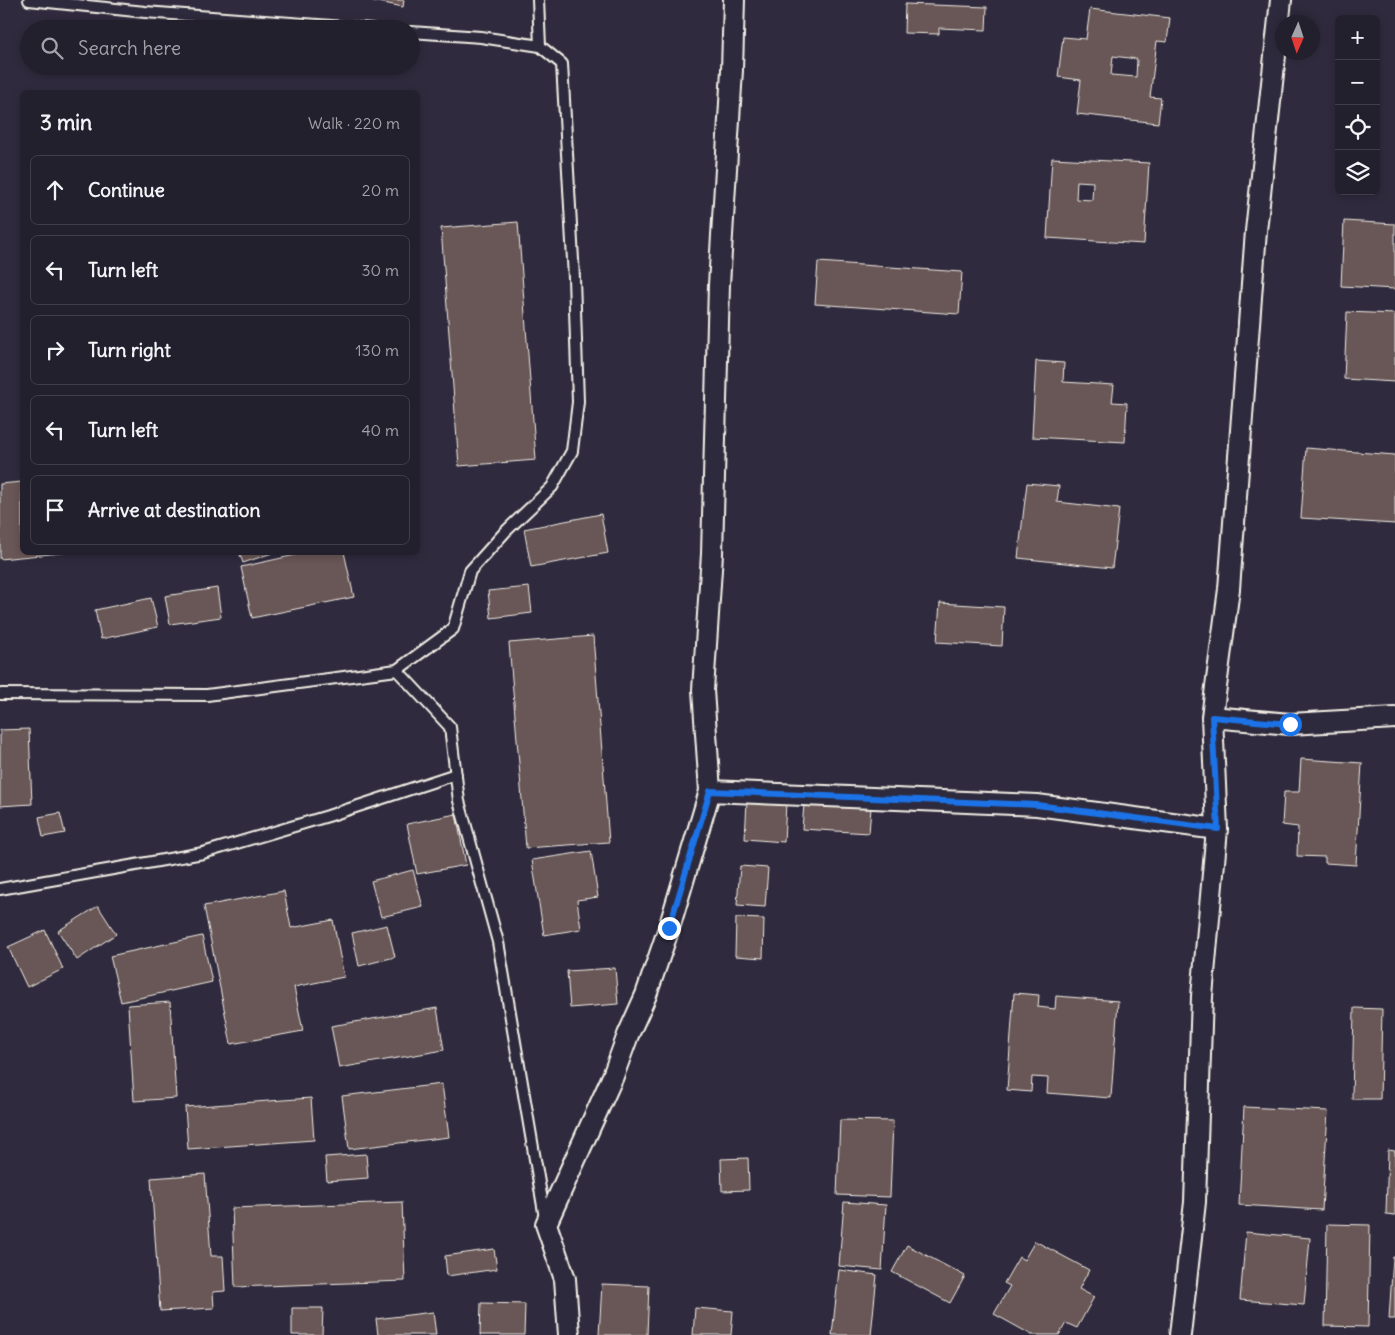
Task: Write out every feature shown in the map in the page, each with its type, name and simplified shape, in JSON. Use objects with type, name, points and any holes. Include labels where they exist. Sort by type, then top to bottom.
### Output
[{"type":"street","points":[[569,1335],[565,1279],[546,1224],[613,1076],[628,1035],[646,995],[669,928],[710,791],[703,690],[712,554],[719,285],[732,70],[734,0]]},
{"type":"street","points":[[1180,1335],[1195,1202],[1202,996],[1218,829],[1212,717],[1229,589],[1256,231],[1281,0]]},
{"type":"street","points":[[1212,717],[1290,724],[1395,718]]},
{"type":"street","points":[[710,791],[1037,805],[1218,829]]},
{"type":"lane","points":[[28,0],[145,12],[252,20]]},
{"type":"lane","points":[[538,0],[540,46]]},
{"type":"lane","points":[[0,694],[208,694],[397,670],[453,629],[470,571],[505,532],[552,487],[572,451],[578,402],[574,278],[562,64],[540,46],[481,37],[420,33]]},
{"type":"lane","points":[[397,670],[450,727],[459,801],[498,942],[546,1224]]},
{"type":"lane","points":[[0,888],[203,853],[328,816],[456,774]]},
{"type":"building","points":[[369,0],[404,0],[403,7]]},
{"type":"building","points":[[905,4],[987,7],[986,30],[939,28],[939,34],[904,33]]},
{"type":"building","points":[[1090,9],[1170,18],[1167,42],[1157,41],[1150,97],[1161,98],[1158,123],[1077,114],[1081,80],[1058,77],[1063,37],[1086,39]],"holes":[[[1113,56],[1137,59],[1136,77],[1111,75]]]},
{"type":"building","points":[[1052,158],[1149,163],[1144,244],[1047,238]],"holes":[[[1077,181],[1093,182],[1092,200],[1076,199]]]},
{"type":"building","points":[[1344,221],[1395,224],[1395,289],[1341,286]]},
{"type":"building","points":[[518,222],[536,460],[459,466],[441,228]]},
{"type":"building","points":[[818,262],[962,272],[959,314],[815,304]]},
{"type":"building","points":[[1347,312],[1395,314],[1395,382],[1344,379]]},
{"type":"building","points":[[1036,361],[1064,363],[1063,382],[1114,385],[1112,402],[1127,403],[1125,442],[1032,437]]},
{"type":"building","points":[[1306,448],[1395,455],[1395,524],[1301,518]]},
{"type":"building","points":[[20,482],[20,555],[41,555],[0,559],[0,484]]},
{"type":"building","points":[[1027,483],[1059,486],[1057,502],[1119,509],[1112,568],[1018,558]]},
{"type":"building","points":[[601,514],[608,553],[531,567],[524,529]]},
{"type":"building","points":[[240,555],[266,555],[243,563]]},
{"type":"building","points":[[295,555],[345,555],[354,597],[252,618],[241,567]]},
{"type":"building","points":[[529,587],[532,613],[491,618],[488,591]]},
{"type":"building","points":[[217,588],[221,617],[170,624],[165,596]]},
{"type":"building","points":[[151,598],[158,627],[101,639],[95,610]]},
{"type":"building","points":[[940,603],[1004,607],[1002,646],[937,642]]},
{"type":"building","points":[[593,636],[609,842],[526,848],[509,643]]},
{"type":"building","points":[[29,729],[32,804],[0,806],[0,730]]},
{"type":"building","points":[[1301,759],[1362,763],[1356,865],[1325,863],[1325,857],[1297,856],[1298,827],[1282,825],[1284,792],[1299,792]]},
{"type":"building","points":[[747,801],[786,803],[784,842],[745,839]]},
{"type":"building","points":[[804,804],[871,808],[869,833],[802,829]]},
{"type":"building","points":[[60,813],[65,833],[43,837],[39,817]]},
{"type":"building","points":[[456,814],[466,865],[417,874],[407,824]]},
{"type":"building","points":[[591,851],[598,897],[577,900],[581,929],[544,935],[532,860]]},
{"type":"building","points":[[740,866],[768,868],[765,907],[737,905]]},
{"type":"building","points":[[413,870],[423,907],[381,917],[371,881]]},
{"type":"building","points":[[284,891],[291,928],[333,920],[344,977],[294,987],[303,1031],[231,1044],[204,906]]},
{"type":"building","points":[[98,906],[116,934],[77,960],[58,931]]},
{"type":"building","points":[[736,918],[764,919],[763,958],[735,956]]},
{"type":"building","points":[[387,925],[395,957],[359,966],[352,933]]},
{"type":"building","points":[[45,930],[63,969],[27,987],[8,947]]},
{"type":"building","points":[[202,936],[212,982],[121,1002],[110,956]]},
{"type":"building","points":[[615,968],[618,1004],[570,1008],[567,971]]},
{"type":"building","points":[[1014,993],[1039,995],[1038,1007],[1055,1009],[1056,996],[1118,1001],[1111,1098],[1047,1093],[1048,1078],[1032,1077],[1031,1092],[1007,1090]]},
{"type":"building","points":[[170,1002],[176,1098],[134,1101],[128,1005]]},
{"type":"building","points":[[437,1008],[444,1050],[339,1068],[331,1026]]},
{"type":"building","points":[[1354,1008],[1382,1009],[1380,1099],[1352,1099]]},
{"type":"building","points":[[442,1084],[449,1137],[349,1149],[342,1096]]},
{"type":"building","points":[[311,1098],[314,1140],[188,1149],[185,1107]]},
{"type":"building","points":[[1244,1107],[1328,1111],[1322,1210],[1239,1205]]},
{"type":"building","points":[[840,1120],[893,1121],[890,1197],[837,1195]]},
{"type":"building","points":[[1388,1150],[1395,1151],[1395,1215],[1386,1214]]},
{"type":"building","points":[[366,1154],[368,1178],[327,1181],[325,1157]]},
{"type":"building","points":[[748,1158],[749,1190],[722,1191],[721,1159]]},
{"type":"building","points":[[205,1174],[211,1256],[223,1256],[225,1291],[213,1292],[214,1308],[160,1311],[151,1178]]},
{"type":"building","points":[[402,1202],[405,1281],[235,1287],[232,1208]]},
{"type":"building","points":[[844,1202],[886,1205],[882,1270],[839,1266]]},
{"type":"building","points":[[1327,1224],[1370,1225],[1368,1327],[1325,1326]]},
{"type":"building","points":[[1246,1232],[1310,1238],[1304,1305],[1240,1300]]},
{"type":"building","points":[[1035,1241],[1089,1270],[1079,1289],[1094,1297],[1077,1328],[1066,1323],[1059,1335],[1032,1335],[994,1314],[1010,1286],[1004,1283],[1019,1257],[1024,1260]]},
{"type":"building","points":[[907,1245],[965,1276],[950,1303],[892,1272]]},
{"type":"building","points":[[494,1249],[497,1269],[447,1276],[445,1256]]},
{"type":"building","points":[[1393,1257],[1395,1257],[1395,1319],[1389,1319]]},
{"type":"building","points":[[839,1270],[877,1275],[871,1335],[832,1335]]},
{"type":"building","points":[[602,1284],[649,1286],[647,1335],[599,1335]]},
{"type":"building","points":[[481,1303],[525,1304],[524,1335],[480,1335]]},
{"type":"building","points":[[292,1308],[323,1308],[322,1335],[292,1335]]},
{"type":"building","points":[[695,1308],[733,1311],[731,1335],[693,1335]]},
{"type":"building","points":[[433,1312],[436,1335],[378,1335],[376,1319]]},
{"type":"route","points":[[669,928],[710,791],[1037,805],[1218,829],[1212,717],[1290,724]]}]
